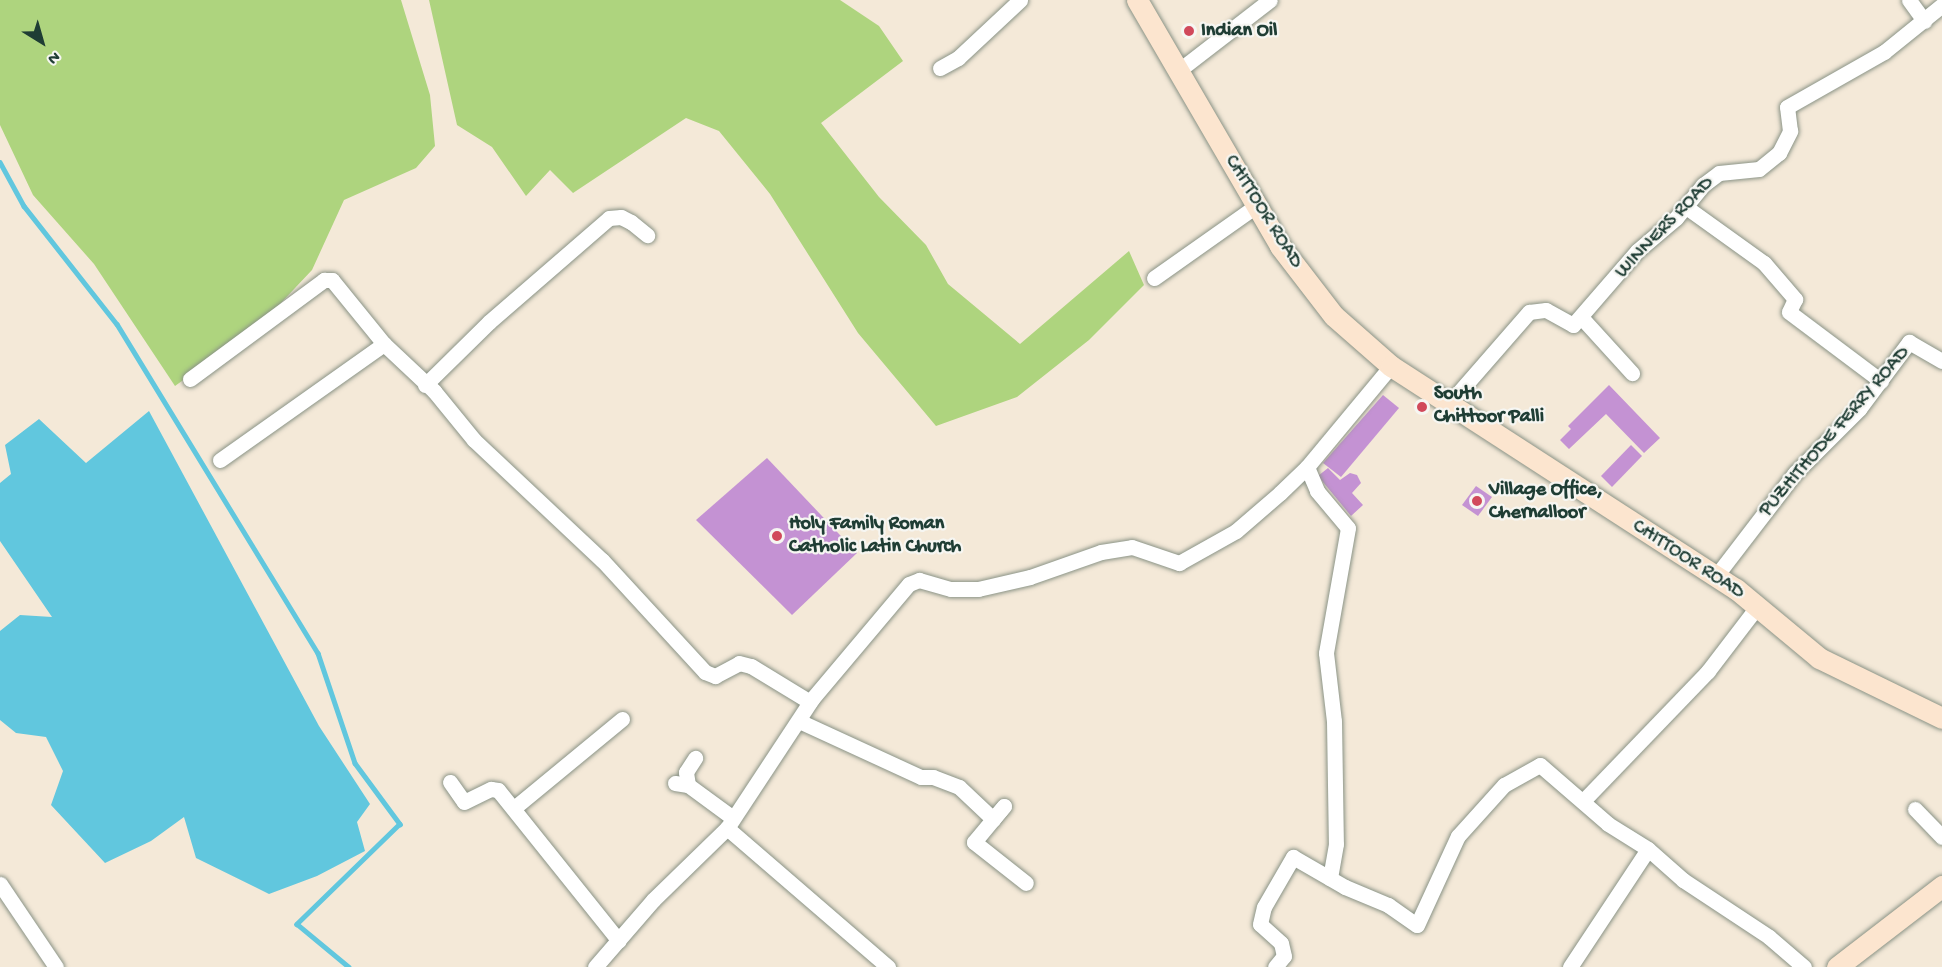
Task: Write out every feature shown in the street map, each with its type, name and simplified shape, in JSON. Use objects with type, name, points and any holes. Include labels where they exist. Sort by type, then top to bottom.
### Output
[{"type":"main road","name":"CHITTOOR ROAD","points":[[1137,0],[1280,246],[1335,316],[1391,366],[1447,406],[1716,576],[1819,658],[1942,718]]},
{"type":"main road","points":[[1838,967],[1942,886]]},
{"type":"street","points":[[940,68],[958,58],[1020,0]]},
{"type":"street","points":[[1178,71],[1270,0]]},
{"type":"street","points":[[1909,0],[1924,21]]},
{"type":"street","name":"WINNERS ROAD","points":[[1581,317],[1637,251],[1686,207],[1719,173],[1759,169],[1779,153],[1790,131],[1787,107],[1884,52],[1942,5]]},
{"type":"street","points":[[1154,278],[1256,206]]},
{"type":"street","points":[[1686,207],[1764,263],[1795,299],[1789,312],[1881,381]]},
{"type":"street","points":[[424,385],[609,218],[631,222],[646,235]]},
{"type":"street","points":[[190,379],[324,280],[336,282],[384,345],[474,440],[629,588],[705,672],[715,676],[740,663],[746,664],[810,702]]},
{"type":"street","points":[[1447,406],[1529,312],[1546,310],[1573,325],[1581,317],[1632,373]]},
{"type":"street","name":"PUZHITHODE FERRY ROAD","points":[[1716,576],[1795,473],[1859,410],[1909,342],[1942,362]]},
{"type":"street","points":[[220,460],[384,345]]},
{"type":"street","points":[[595,967],[653,900],[730,823],[810,702],[909,584],[920,580],[951,589],[978,589],[1030,577],[1101,552],[1132,548],[1179,563],[1236,531],[1307,467],[1391,366]]},
{"type":"street","points":[[1307,467],[1317,491],[1348,528],[1326,654],[1334,721],[1336,844],[1330,878]]},
{"type":"street","points":[[1584,800],[1708,671],[1757,607]]},
{"type":"street","points":[[514,808],[622,718]]},
{"type":"street","points":[[799,721],[921,777],[959,787],[993,819],[1004,806],[975,842],[1026,882]]},
{"type":"street","points":[[695,758],[682,784],[730,823],[888,967]]},
{"type":"street","points":[[1275,967],[1284,956],[1281,943],[1260,924],[1264,908],[1293,857],[1330,878],[1388,905],[1417,925],[1458,836],[1516,776],[1540,765],[1584,800],[1608,824],[1648,849],[1683,880],[1769,937],[1804,967]]},
{"type":"street","points":[[450,782],[464,802],[491,789],[498,790],[619,941]]},
{"type":"street","points":[[1915,809],[1942,837]]},
{"type":"street","points":[[1570,967],[1648,849]]},
{"type":"street","points":[[0,884],[53,966]]},
{"type":"green space","points":[[0,0],[401,0],[430,95],[435,146],[416,168],[344,200],[312,270],[262,323],[175,386],[94,264],[33,195],[0,125]]},
{"type":"green space","points":[[429,0],[840,0],[879,26],[903,61],[821,123],[879,197],[926,245],[948,284],[1020,344],[1129,251],[1144,285],[1089,340],[1017,397],[936,426],[858,333],[770,194],[719,131],[686,118],[573,193],[550,170],[526,196],[492,147],[457,125]]},
{"type":"water","points":[[149,411],[319,726],[370,804],[357,822],[365,851],[317,876],[269,894],[196,858],[184,817],[151,841],[105,863],[51,805],[63,771],[46,737],[16,733],[0,720],[0,631],[20,615],[52,617],[0,541],[0,483],[11,474],[5,445],[39,419],[86,463]]},
{"type":"building","points":[[1609,385],[1660,438],[1644,453],[1606,414],[1569,449],[1560,440],[1571,429],[1568,426]]},
{"type":"building","points":[[1383,395],[1399,408],[1341,477],[1323,463]]},
{"type":"building","points":[[1631,445],[1642,456],[1612,487],[1601,476]]},
{"type":"building","name":"Holy Family Roman Catholic Latin Church","points":[[767,458],[857,553],[792,615],[696,520]]},
{"type":"building","points":[[1328,468],[1340,480],[1350,473],[1357,475],[1361,483],[1352,493],[1363,505],[1351,516],[1318,476]]},
{"type":"building","name":"Village Office, Chernalloor","points":[[1476,486],[1492,497],[1478,516],[1462,505]]},
{"type":"waterway","points":[[0,162],[24,206],[117,324],[318,653],[355,763],[400,824],[297,924],[349,967]]},
{"type":"place","name":"Indian Oil","points":[[1189,31]]},
{"type":"place","name":"South Chittoor Palli","points":[[1422,407]]},
{"type":"place","name":"Village Office, Chernalloor","points":[[1477,501]]},
{"type":"place","name":"Holy Family Roman Catholic Latin Church","points":[[777,536]]}]
